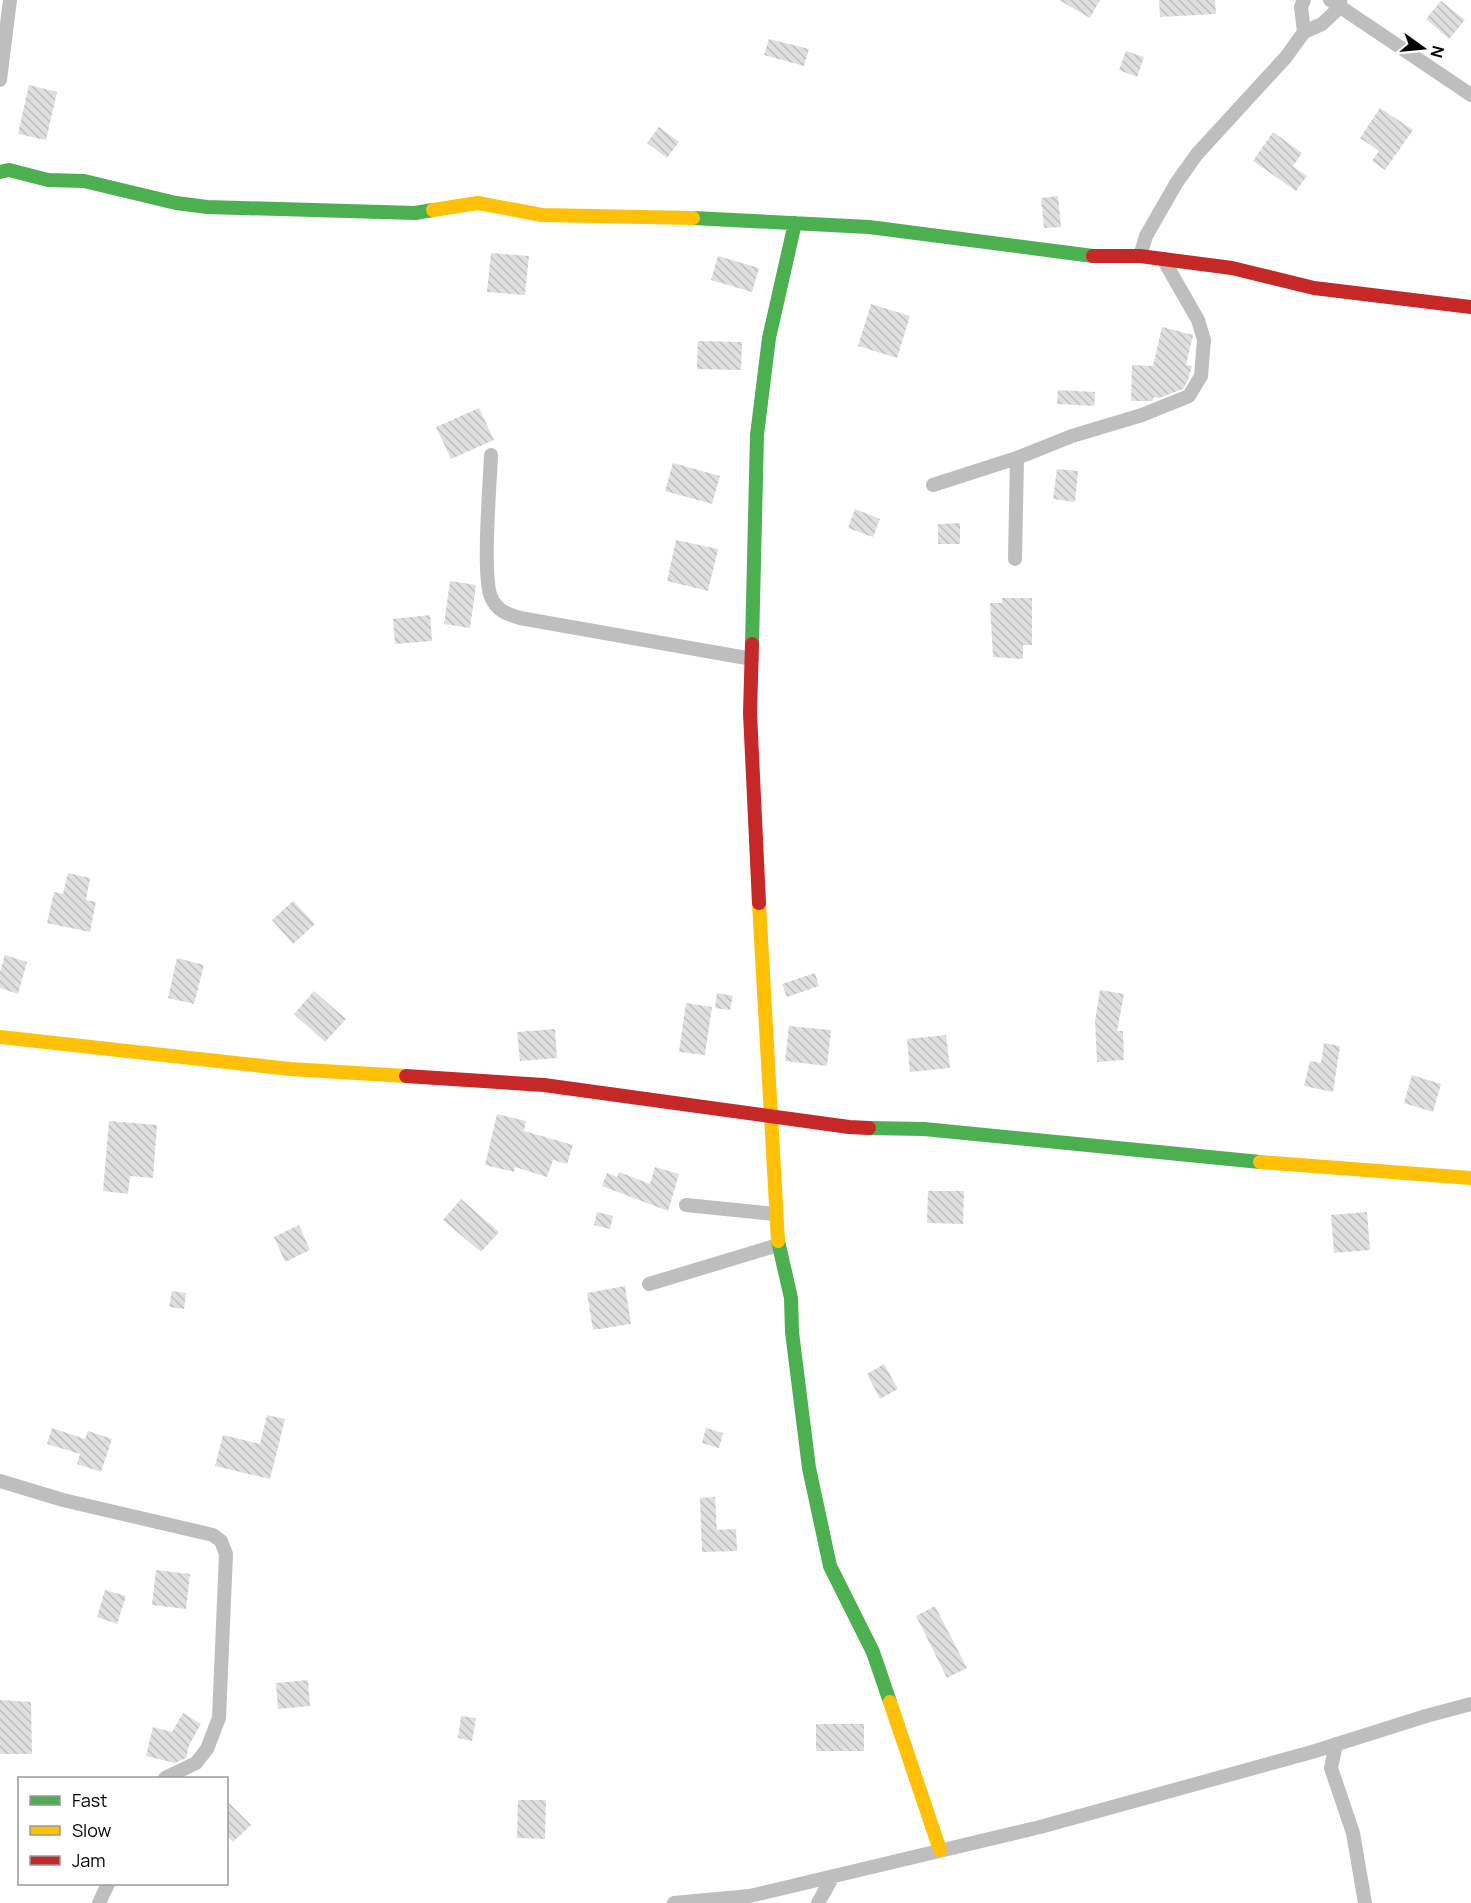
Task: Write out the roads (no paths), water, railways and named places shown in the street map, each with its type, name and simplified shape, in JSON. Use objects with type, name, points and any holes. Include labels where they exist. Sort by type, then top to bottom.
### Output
[{"type":"street","points":[[0,80],[10,0]]},
{"type":"street","points":[[1304,0],[1301,7],[1304,32]]},
{"type":"street","points":[[1140,256],[1146,236],[1177,182],[1197,154],[1286,57],[1304,32],[1322,24],[1337,2],[1471,95]]},
{"type":"street","points":[[3,168],[48,180],[84,181],[176,203],[207,207],[415,213],[478,203],[542,215],[677,217],[869,227],[1091,256],[1140,256],[1232,268],[1314,288],[1471,307]]},
{"type":"street","points":[[795,223],[769,338],[757,435],[752,659],[751,762],[775,1214],[778,1245],[791,1298],[792,1332],[809,1467],[830,1566],[873,1652],[940,1850]]},
{"type":"street","points":[[933,485],[1017,458],[1072,436],[1178,403],[1189,396],[1198,384],[1204,340],[1198,320],[1178,291],[1162,259]]},
{"type":"street","points":[[491,455],[488,573],[490,596],[501,611],[520,618],[752,659]]},
{"type":"street","points":[[1015,559],[1017,458]]},
{"type":"street","points":[[0,1037],[311,1071],[544,1086],[771,1114],[849,1127],[924,1129],[1267,1163],[1471,1178]]},
{"type":"street","points":[[686,1205],[775,1214]]},
{"type":"street","points":[[649,1284],[778,1245]]},
{"type":"street","points":[[0,1481],[63,1500],[191,1528],[213,1535],[221,1541],[226,1554],[219,1718],[207,1749],[196,1763],[169,1777]]},
{"type":"street","points":[[674,1903],[750,1896],[1041,1827],[1312,1752],[1471,1704]]},
{"type":"street","points":[[1336,1744],[1331,1768],[1353,1833],[1365,1903]]},
{"type":"street","points":[[1312,1752],[1331,1768]]},
{"type":"street","points":[[818,1903],[832,1878]]},
{"type":"street","points":[[99,1903],[108,1885]]}]
